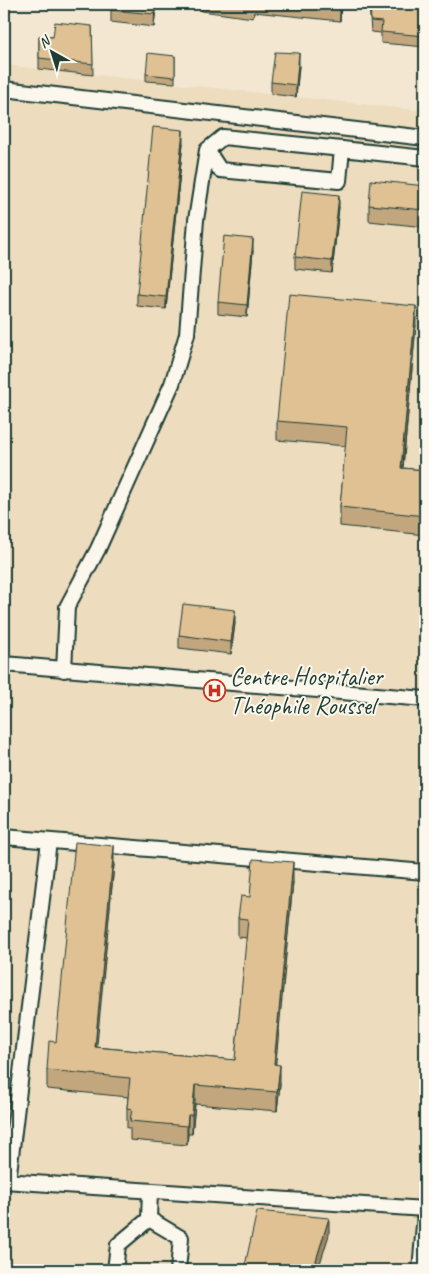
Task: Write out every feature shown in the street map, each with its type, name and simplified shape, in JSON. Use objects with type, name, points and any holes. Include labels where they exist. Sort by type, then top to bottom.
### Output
[{"type":"lane","points":[[4,89],[425,138]]},
{"type":"lane","points":[[64,670],[67,607],[98,549],[168,392],[186,334],[196,220],[207,150],[222,137],[425,158]]},
{"type":"lane","points":[[207,150],[220,170],[339,181],[342,150]]},
{"type":"lane","points":[[4,664],[425,699]]},
{"type":"lane","points":[[4,837],[425,872]]},
{"type":"lane","points":[[49,841],[6,1181],[425,1209]]},
{"type":"lane","points":[[115,1270],[118,1245],[149,1218],[150,1191]]},
{"type":"lane","points":[[420,1270],[425,1213]]},
{"type":"lane","points":[[149,1218],[181,1238],[178,1270]]},
{"type":"shaded area","name":"Centre Hospitalier Théophile Roussel","points":[[4,65],[425,111],[425,1270],[4,1270]]},
{"type":"building","points":[[111,4],[155,4],[154,14],[111,10]]},
{"type":"building","points":[[237,4],[254,4],[253,6]]},
{"type":"building","points":[[290,4],[340,4],[340,9]]},
{"type":"building","points":[[370,4],[422,4],[425,6],[425,36],[381,32],[382,22],[371,21]]},
{"type":"building","points":[[55,22],[92,26],[93,64],[39,58],[39,36],[53,37]]},
{"type":"building","points":[[275,52],[299,53],[296,85],[271,82]]},
{"type":"building","points":[[148,53],[175,56],[175,77],[146,74]]},
{"type":"building","points":[[153,127],[183,130],[166,297],[137,294]]},
{"type":"building","points":[[371,180],[425,186],[425,210],[369,205]]},
{"type":"building","points":[[302,191],[339,195],[332,261],[295,257]]},
{"type":"building","points":[[224,236],[253,239],[247,305],[218,302]]},
{"type":"building","points":[[289,294],[416,306],[401,468],[425,470],[425,516],[340,507],[347,427],[277,421]]},
{"type":"building","points":[[183,604],[235,610],[231,642],[179,635]]},
{"type":"building","points":[[4,842],[6,842],[4,866]]},
{"type":"building","points":[[75,842],[114,846],[95,1047],[235,1060],[248,919],[238,918],[241,896],[250,897],[253,859],[293,862],[274,1064],[280,1065],[277,1092],[195,1085],[192,1115],[188,1115],[187,1126],[130,1121],[132,1109],[127,1108],[130,1078],[47,1070],[49,1041],[56,1042]]},
{"type":"building","points":[[257,1211],[329,1218],[313,1270],[244,1270]]},
{"type":"place","name":"Centre Hospitalier Théophile Roussel","points":[[214,691]]}]
